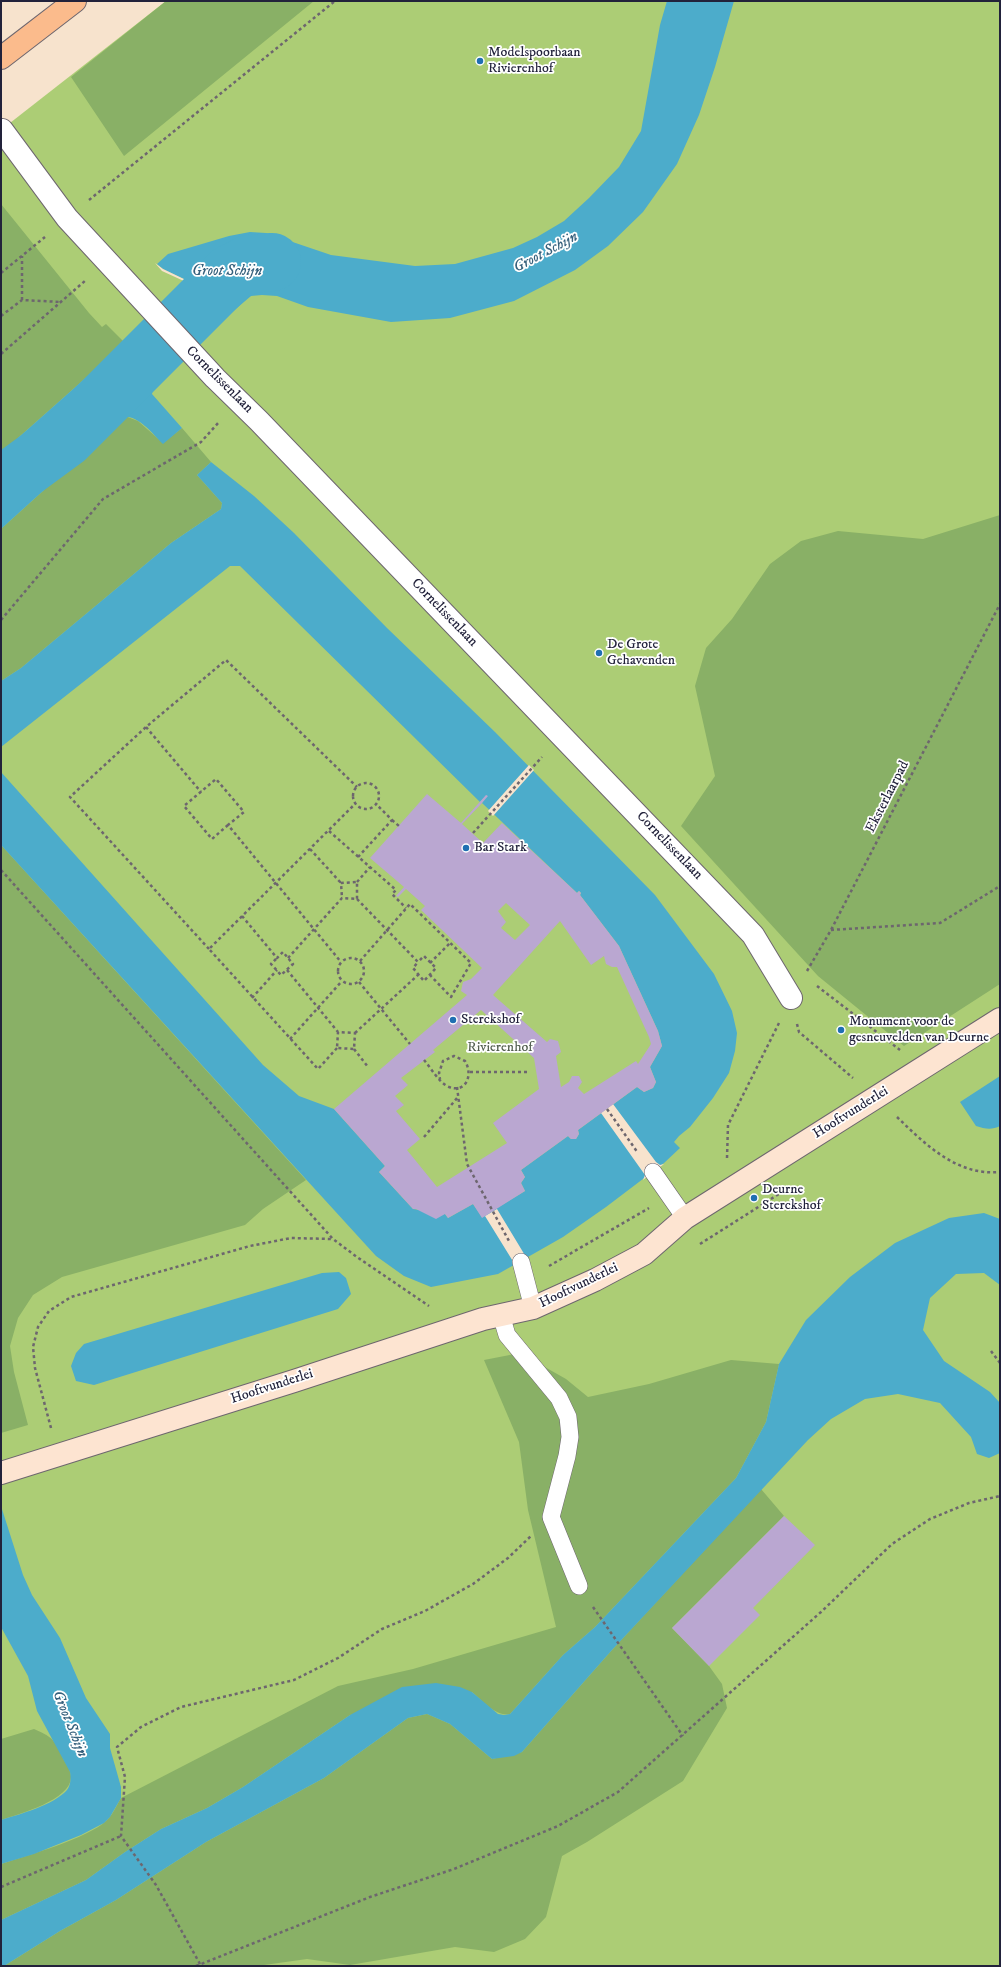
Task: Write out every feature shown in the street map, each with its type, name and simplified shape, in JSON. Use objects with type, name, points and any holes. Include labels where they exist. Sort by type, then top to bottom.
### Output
[{"type":"highway","points":[[1,58],[75,1]]},
{"type":"street","name":"Cornelissenlaan","points":[[2,130],[67,218],[132,290],[215,378],[238,400],[754,935],[791,998]]},
{"type":"street","name":"Hooftvunderlei","points":[[1,1473],[294,1381],[483,1319],[533,1308],[595,1280],[644,1254],[685,1218],[1000,1019]]},
{"type":"lane","points":[[653,1172],[685,1218]]},
{"type":"lane","points":[[522,1262],[533,1308]]},
{"type":"lane","points":[[501,1315],[507,1335],[559,1398],[568,1416],[570,1437],[567,1456],[550,1517],[579,1586]]},
{"type":"path","points":[[1,273],[336,1]]},
{"type":"path","points":[[22,256],[22,300]]},
{"type":"path","points":[[1,354],[107,262]]},
{"type":"path","points":[[1,316],[22,300],[61,302]]},
{"type":"path","points":[[1,620],[103,499],[201,442],[238,400]]},
{"type":"path","name":"Eksterlaarpad","points":[[727,1163],[728,1124],[791,998],[831,930],[1000,604]]},
{"type":"path","points":[[287,970],[338,1032],[337,1048],[318,1069],[70,797],[146,727],[226,660],[357,787]]},
{"type":"path","points":[[146,727],[201,792]]},
{"type":"path","points":[[472,833],[536,764]]},
{"type":"path","points":[[216,780],[244,812],[228,825],[212,839],[184,806],[216,780]]},
{"type":"path","points":[[364,783],[368,783],[377,788],[379,798],[376,804],[370,808],[365,808],[356,804],[354,794],[357,787],[364,783]]},
{"type":"path","points":[[209,949],[356,804]]},
{"type":"path","points":[[376,804],[399,826]]},
{"type":"path","points":[[358,857],[392,820]]},
{"type":"path","points":[[228,825],[341,962]]},
{"type":"path","points":[[329,831],[396,890],[392,894],[406,908]]},
{"type":"path","points":[[288,958],[342,898],[341,883],[310,849]]},
{"type":"path","points":[[357,899],[357,882],[370,867]]},
{"type":"path","points":[[1,870],[333,1239],[430,1307]]},
{"type":"path","points":[[341,883],[357,882]]},
{"type":"path","points":[[831,930],[940,923],[1000,886]]},
{"type":"path","points":[[342,898],[357,899],[418,962]]},
{"type":"path","points":[[360,962],[410,904],[471,963],[451,997],[430,975]]},
{"type":"path","points":[[242,916],[277,958]]},
{"type":"path","points":[[430,963],[450,943]]},
{"type":"path","points":[[283,952],[293,964],[281,975],[271,964],[277,958],[283,952]]},
{"type":"path","points":[[424,956],[430,963],[436,968],[424,981],[413,968],[424,956]]},
{"type":"path","points":[[351,958],[360,962],[364,971],[364,976],[359,982],[352,985],[342,981],[337,972],[341,962],[351,958]]},
{"type":"path","points":[[252,998],[277,970]]},
{"type":"path","points":[[368,1066],[354,1049],[356,1033],[419,974]]},
{"type":"path","points":[[804,977],[901,1050]]},
{"type":"path","points":[[290,1039],[342,981]]},
{"type":"path","points":[[359,982],[410,1044]]},
{"type":"path","points":[[791,998],[799,1032],[876,1097]]},
{"type":"path","points":[[338,1032],[356,1033]]},
{"type":"path","points":[[337,1048],[354,1049]]},
{"type":"path","points":[[424,1060],[440,1078],[448,1087],[457,1087],[466,1083],[470,1072],[465,1061],[454,1056],[443,1061],[440,1066],[440,1078]]},
{"type":"path","points":[[470,1072],[530,1072]]},
{"type":"path","points":[[457,1087],[467,1164],[492,1212],[522,1262]]},
{"type":"path","points":[[424,1137],[458,1096]]},
{"type":"path","points":[[607,1109],[653,1172]]},
{"type":"path","points":[[895,1114],[946,1160],[960,1167],[976,1171],[1000,1172]]},
{"type":"path","points":[[52,1432],[36,1368],[33,1347],[38,1327],[49,1311],[71,1297],[250,1246],[291,1238],[333,1239]]},
{"type":"path","points":[[991,1351],[1000,1364]]},
{"type":"path","points":[[196,1966],[370,1897],[454,1868],[558,1826],[618,1792],[821,1612],[892,1544],[930,1519],[969,1503],[1000,1496]]},
{"type":"path","points":[[200,1964],[156,1885],[122,1836],[125,1777],[117,1747],[141,1727],[181,1707],[294,1680],[338,1658],[382,1629],[425,1611],[474,1584],[508,1558],[550,1517]]},
{"type":"path","points":[[579,1586],[682,1736]]},
{"type":"path","points":[[1,1886],[122,1836]]},
{"type":"green space","name":"Rivierenhof","points":[[166,1],[1000,1],[1000,1966],[1,1966],[1,130]]},
{"type":"green space","points":[[166,1],[314,1],[124,156],[71,77]]},
{"type":"green space","points":[[1,204],[89,313],[102,327],[106,324],[125,343],[1,453]]},
{"type":"green space","points":[[125,416],[138,421],[163,443],[182,428],[211,462],[197,475],[222,503],[221,509],[171,543],[21,668],[1,681],[1,529],[75,462],[119,417]]},
{"type":"green space","points":[[1000,515],[1000,984],[904,1046],[818,976],[681,826],[715,776],[695,686],[706,648],[732,619],[770,564],[801,541],[838,531],[923,539]]},
{"type":"green space","points":[[1,845],[306,1180],[263,1209],[245,1225],[62,1277],[33,1295],[18,1318],[10,1346],[14,1372],[28,1425],[1,1433]]},
{"type":"green space","points":[[520,1353],[566,1379],[588,1397],[649,1384],[731,1360],[779,1364],[766,1422],[736,1478],[595,1627],[563,1655],[510,1714],[495,1711],[472,1692],[350,1715],[243,1787],[207,1808],[161,1829],[125,1852],[86,1880],[1,1920],[1,1864],[56,1846],[86,1834],[111,1816],[121,1798],[338,1686],[413,1669],[556,1627],[528,1510],[519,1442],[484,1360]]},
{"type":"green space","points":[[761,1489],[784,1516],[672,1628],[709,1666],[722,1684],[727,1708],[683,1781],[587,1842],[562,1856],[546,1917],[525,1939],[494,1952],[455,1947],[350,1965],[307,1959],[257,1966],[4,1966],[60,1931],[116,1900],[206,1842],[324,1778],[408,1718],[427,1714],[450,1724],[492,1759],[522,1752],[612,1650]]},
{"type":"green space","points":[[34,1729],[53,1740],[68,1766],[71,1777],[69,1785],[63,1793],[43,1805],[1,1820],[1,1739]]},
{"type":"water","name":"Groot Schijn","points":[[667,1],[734,1],[715,67],[699,115],[677,164],[643,212],[608,246],[575,270],[514,301],[450,318],[391,322],[308,307],[277,296],[262,295],[251,296],[224,319],[188,281],[163,269],[157,264],[168,254],[229,236],[250,232],[266,233],[331,255],[415,266],[455,264],[513,248],[537,237],[564,221],[589,198],[619,167],[641,131],[660,25]]},
{"type":"water","points":[[125,343],[160,381],[153,389],[152,394],[182,428],[163,444],[143,424],[132,418],[119,417],[75,462],[1,529],[1,453]]},
{"type":"water","points":[[211,462],[254,496],[294,533],[387,628],[495,732],[655,895],[714,974],[732,1011],[737,1033],[735,1051],[729,1073],[713,1098],[690,1127],[674,1142],[680,1148],[664,1163],[606,1207],[563,1237],[498,1274],[431,1287],[404,1276],[376,1256],[1,845],[1,772],[263,1065],[299,1096],[334,1109],[385,1166],[379,1172],[413,1209],[445,1214],[448,1218],[473,1204],[482,1217],[525,1191],[521,1183],[525,1177],[521,1170],[568,1136],[571,1139],[576,1139],[579,1134],[578,1130],[637,1087],[644,1092],[653,1088],[656,1082],[650,1067],[662,1046],[658,1031],[619,946],[580,895],[581,893],[579,891],[577,893],[482,803],[487,795],[480,802],[240,566],[230,566],[1,747],[1,681],[21,668],[171,543],[221,509],[222,503],[197,475]]},
{"type":"water","points":[[1000,1076],[1000,1126],[988,1129],[976,1126],[960,1102]]},
{"type":"water","points":[[984,1213],[1000,1219],[1000,1285],[984,1273],[956,1274],[930,1298],[923,1330],[944,1361],[990,1392],[1000,1403],[1000,1453],[989,1458],[977,1454],[971,1437],[940,1403],[898,1394],[865,1399],[831,1419],[808,1440],[612,1650],[522,1752],[514,1756],[492,1759],[450,1724],[427,1714],[408,1718],[324,1778],[206,1842],[116,1900],[60,1931],[4,1966],[1,1966],[1,1920],[86,1880],[125,1852],[161,1829],[207,1808],[243,1787],[350,1715],[402,1687],[436,1683],[460,1687],[472,1692],[498,1714],[510,1714],[563,1655],[595,1627],[736,1478],[766,1422],[779,1364],[806,1320],[850,1277],[895,1243],[949,1218]]},
{"type":"water","points":[[339,1272],[346,1278],[351,1294],[338,1309],[94,1385],[76,1381],[71,1366],[76,1353],[84,1344],[322,1273]]},
{"type":"water","name":"Groot Schijn","points":[[1,1506],[23,1575],[32,1595],[60,1638],[86,1698],[110,1734],[110,1748],[121,1787],[121,1798],[110,1817],[104,1823],[81,1835],[34,1854],[1,1864],[1,1820],[27,1812],[54,1800],[67,1790],[71,1779],[70,1772],[37,1711],[28,1676],[1,1627]]},
{"type":"pier","points":[[155,263],[163,269],[188,281],[225,321],[186,282],[162,271]]},
{"type":"pier","points":[[123,342],[126,342],[161,379],[161,382]]},
{"type":"pier","points":[[529,765],[534,770],[493,816],[488,811]]},
{"type":"pier","points":[[613,1104],[656,1162],[660,1165],[664,1164],[643,1180],[645,1175],[601,1113]]},
{"type":"pier","points":[[497,1209],[526,1257],[528,1257],[513,1267],[514,1263],[485,1216]]},
{"type":"building","name":"Sterckshof","points":[[427,794],[461,823],[486,795],[488,796],[462,824],[483,843],[502,823],[577,893],[579,891],[581,893],[580,895],[619,946],[658,1031],[662,1046],[650,1067],[656,1082],[653,1088],[644,1092],[637,1087],[578,1130],[579,1134],[576,1139],[571,1139],[568,1136],[521,1170],[525,1177],[521,1183],[525,1191],[482,1218],[473,1204],[448,1218],[445,1214],[436,1219],[413,1209],[379,1172],[385,1166],[334,1109],[467,995],[461,991],[463,982],[471,979],[482,968],[421,910],[425,906],[406,889],[398,897],[396,896],[404,887],[370,858]],"holes":[[[506,903],[530,925],[515,940],[501,928],[506,922],[498,911]],[[560,921],[591,965],[604,956],[606,964],[612,967],[617,967],[651,1044],[638,1064],[636,1061],[584,1094],[578,1088],[582,1082],[579,1076],[572,1076],[569,1082],[561,1087],[556,1056],[561,1052],[558,1041],[550,1039],[547,1042],[493,995]],[[481,1010],[534,1058],[539,1089],[493,1123],[507,1143],[437,1187],[407,1150],[420,1139],[396,1111],[404,1105],[395,1096],[408,1085],[401,1078],[435,1052],[433,1050]]]},
{"type":"building","points":[[784,1516],[815,1545],[753,1608],[760,1615],[709,1666],[672,1628]]},
{"type":"waterway","name":"Groot Schijn","points":[[1,486],[65,439],[230,274],[249,264],[272,262]]},
{"type":"place","name":"Modelspoorbaan Rivierenhof","points":[[480,61]]},
{"type":"place","name":"De Grote Gehavenden","points":[[599,653]]},
{"type":"place","name":"Bar Stark","points":[[466,848]]},
{"type":"place","name":"Sterckshof","points":[[453,1020]]},
{"type":"place","name":"Monument voor de gesneuvelden van Deurne","points":[[841,1030]]},
{"type":"place","name":"Deurne Sterckshof","points":[[754,1198]]}]
